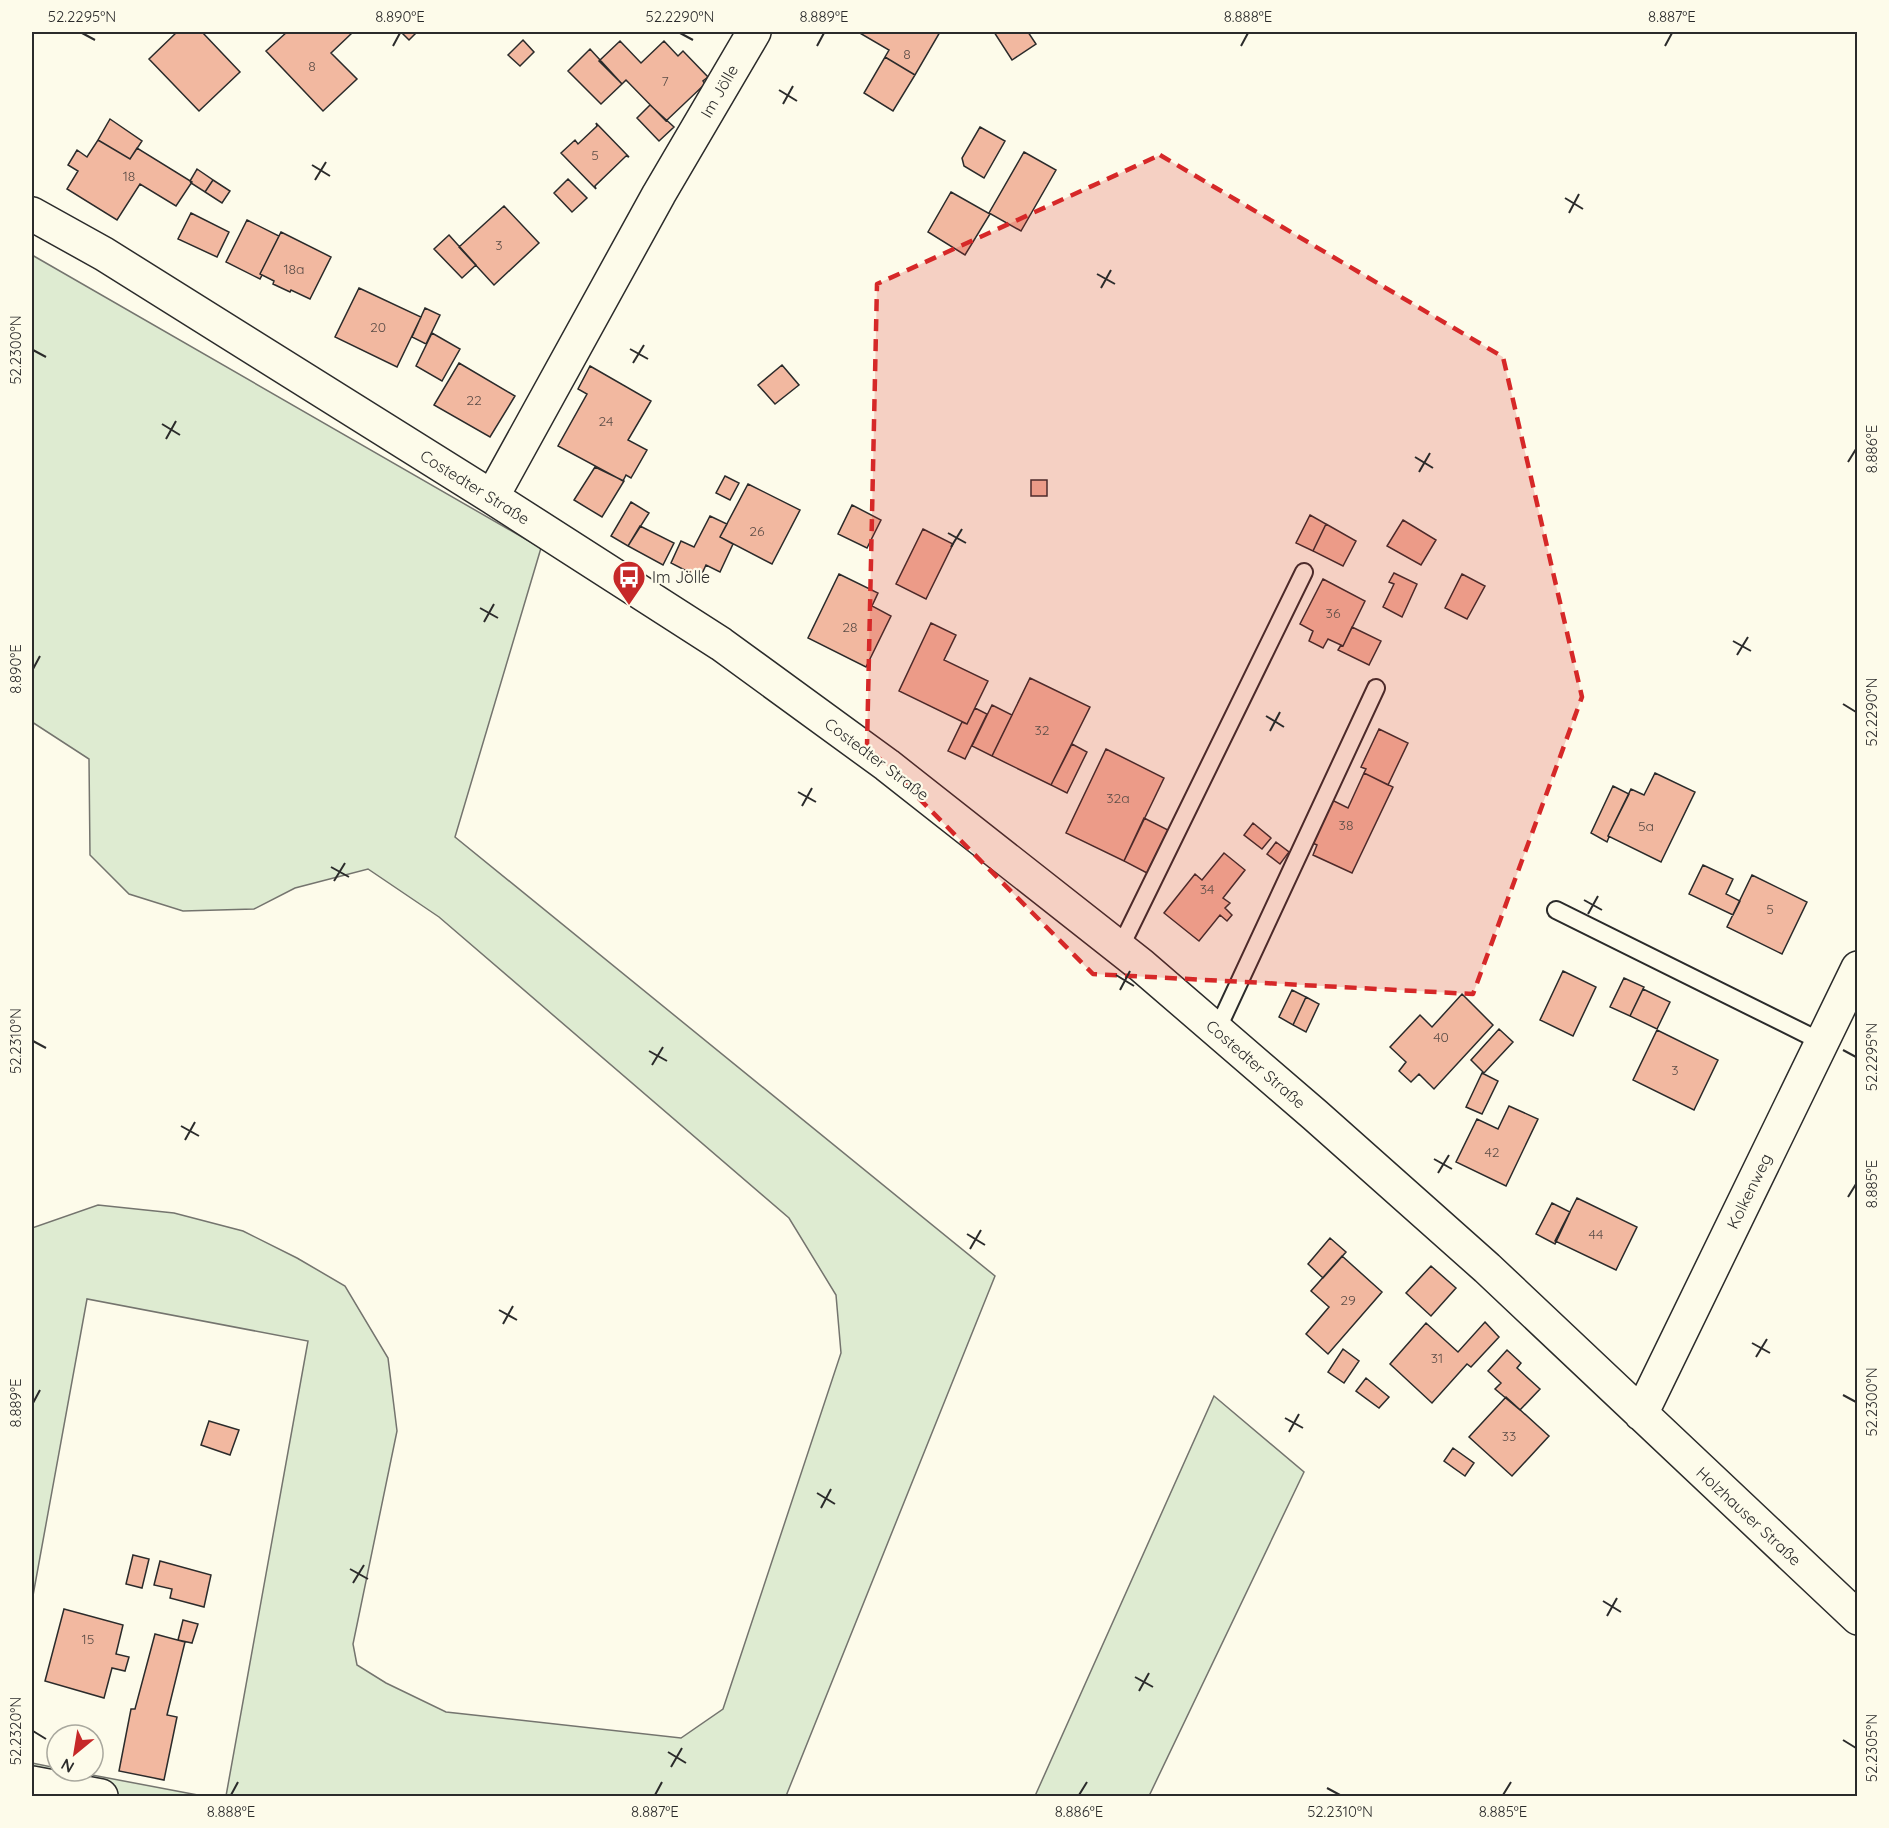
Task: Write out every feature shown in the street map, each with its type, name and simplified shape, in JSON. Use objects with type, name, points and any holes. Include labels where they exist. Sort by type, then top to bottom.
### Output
[{"type":"street","name":"Im Jölle","points":[[492,497],[659,194],[754,32]]},
{"type":"street","name":"Costedter Straße","points":[[32,214],[114,260],[492,497],[721,644],[887,765],[1120,948],[1217,1030],[1487,1268],[1641,1414]]},
{"type":"street","name":"Kolkenweg","points":[[1641,1414],[1857,968]]},
{"type":"street","name":"Holzhauser Straße","points":[[1641,1414],[1857,1618]]},
{"type":"street","points":[[32,1783],[101,1797]]},
{"type":"lane","points":[[1120,948],[1304,572]]},
{"type":"lane","points":[[1217,1030],[1376,688]]},
{"type":"lane","points":[[1556,910],[1822,1042]]},
{"type":"highlighted area","points":[[1160,155],[1503,357],[1582,697],[1473,994],[1093,974],[867,746],[877,284]]},
{"type":"green space","points":[[32,255],[541,548],[455,837],[995,1276],[786,1796],[226,1796],[308,1341],[87,1299],[32,1601],[32,1228],[98,1205],[174,1213],[243,1231],[297,1258],[345,1286],[388,1358],[397,1431],[353,1644],[357,1665],[386,1683],[446,1712],[681,1738],[723,1709],[841,1353],[836,1295],[789,1218],[439,917],[368,869],[295,888],[254,909],[183,911],[129,894],[90,855],[89,759],[32,722]]},
{"type":"green space","points":[[1214,1396],[1304,1472],[1149,1796],[1035,1796]]},
{"type":"green space","points":[[32,1763],[45,1766],[45,1783],[105,1783],[105,1777],[203,1796],[32,1796]]},
{"type":"building","points":[[177,32],[202,32],[240,72],[199,111],[149,59]]},
{"type":"building","points":[[287,32],[352,33],[331,53],[357,79],[323,111],[266,51]]},
{"type":"building","points":[[401,32],[417,32],[409,40]]},
{"type":"building","points":[[858,32],[940,32],[915,75],[885,57],[889,50]]},
{"type":"building","points":[[994,32],[1028,32],[1036,44],[1012,60]]},
{"type":"building","points":[[523,40],[534,52],[520,66],[508,55]]},
{"type":"building","points":[[620,41],[641,63],[664,41],[678,56],[683,51],[708,77],[703,81],[705,84],[666,121],[626,80],[622,84],[599,61]]},
{"type":"building","points":[[590,49],[622,84],[601,104],[568,71]]},
{"type":"building","points":[[885,57],[915,75],[893,111],[864,93]]},
{"type":"building","points":[[650,105],[674,127],[659,141],[637,118]]},
{"type":"building","points":[[110,119],[142,141],[130,159],[98,140]]},
{"type":"building","points":[[596,123],[629,157],[626,156],[595,186],[596,189],[561,153],[575,140],[578,144],[597,126]]},
{"type":"building","points":[[980,127],[1005,141],[984,178],[964,166],[962,158]]},
{"type":"building","points":[[98,140],[130,159],[137,148],[192,182],[176,206],[140,184],[117,220],[67,189],[78,171],[68,165],[77,150],[87,157]]},
{"type":"building","points":[[1024,152],[1056,170],[1021,231],[989,213]]},
{"type":"building","points":[[197,169],[213,180],[205,192],[190,181]]},
{"type":"building","points":[[568,179],[587,198],[572,212],[554,193]]},
{"type":"building","points":[[213,180],[230,191],[222,203],[205,192]]},
{"type":"building","points":[[951,192],[990,214],[965,255],[928,232]]},
{"type":"building","points":[[504,206],[539,243],[494,285],[459,247]]},
{"type":"building","points":[[191,213],[229,232],[217,257],[178,239]]},
{"type":"building","points":[[247,220],[279,236],[260,274],[262,275],[260,279],[226,262]]},
{"type":"building","points":[[281,232],[331,257],[310,299],[273,284],[274,281],[260,274]]},
{"type":"building","points":[[449,235],[476,265],[462,278],[434,249]]},
{"type":"building","points":[[359,288],[421,317],[397,367],[335,337]]},
{"type":"building","points":[[425,308],[440,315],[426,344],[412,337]]},
{"type":"building","points":[[432,333],[460,349],[442,381],[416,366]]},
{"type":"building","points":[[459,363],[515,396],[490,437],[434,405]]},
{"type":"building","points":[[782,365],[799,385],[775,404],[758,385]]},
{"type":"building","points":[[590,366],[651,401],[628,440],[647,450],[631,478],[626,475],[623,481],[558,446],[587,394],[578,389]]},
{"type":"building","points":[[595,467],[624,481],[602,517],[574,500]]},
{"type":"building","points":[[725,476],[739,483],[730,500],[716,493]]},
{"type":"building","points":[[1031,480],[1047,480],[1047,496],[1031,496]]},
{"type":"building","points":[[748,484],[800,510],[772,564],[720,537]]},
{"type":"building","points":[[631,502],[649,513],[628,546],[611,536]]},
{"type":"building","points":[[852,505],[881,520],[867,548],[838,534]]},
{"type":"building","points":[[1310,515],[1326,524],[1313,551],[1296,543]]},
{"type":"building","points":[[710,516],[727,524],[720,537],[733,544],[720,572],[706,565],[700,578],[671,563],[681,541],[694,547]]},
{"type":"building","points":[[1403,520],[1436,540],[1421,565],[1387,546]]},
{"type":"building","points":[[1326,524],[1356,541],[1343,566],[1313,551]]},
{"type":"building","points":[[640,526],[674,543],[663,565],[628,546]]},
{"type":"building","points":[[923,529],[953,544],[926,599],[896,584]]},
{"type":"building","points":[[1394,573],[1417,584],[1402,617],[1383,607],[1394,584],[1389,582]]},
{"type":"building","points":[[839,574],[878,593],[872,606],[891,616],[866,667],[808,638]]},
{"type":"building","points":[[1462,574],[1485,586],[1467,619],[1445,608]]},
{"type":"building","points":[[1323,579],[1365,601],[1343,646],[1328,639],[1323,648],[1309,641],[1313,631],[1300,624]]},
{"type":"building","points":[[931,623],[956,635],[944,660],[988,681],[967,724],[899,691]]},
{"type":"building","points":[[1352,627],[1381,641],[1369,665],[1338,650],[1341,645],[1343,646]]},
{"type":"building","points":[[1030,678],[1090,707],[1051,785],[992,756]]},
{"type":"building","points":[[992,705],[1012,715],[992,756],[972,746]]},
{"type":"building","points":[[975,708],[987,714],[965,759],[948,751],[962,722],[967,724]]},
{"type":"building","points":[[1379,729],[1408,743],[1388,785],[1364,773],[1366,769],[1361,767]]},
{"type":"building","points":[[1072,744],[1087,752],[1067,793],[1051,785]]},
{"type":"building","points":[[1106,749],[1164,778],[1124,861],[1066,833]]},
{"type":"building","points":[[1364,773],[1393,787],[1352,873],[1313,855],[1317,845],[1310,842],[1330,799],[1348,808]]},
{"type":"building","points":[[1655,773],[1695,792],[1661,862],[1608,836],[1631,789],[1644,795]]},
{"type":"building","points":[[1613,786],[1629,794],[1607,842],[1591,833]]},
{"type":"building","points":[[1144,818],[1168,830],[1147,873],[1124,861]]},
{"type":"building","points":[[1253,823],[1271,838],[1262,849],[1244,835]]},
{"type":"building","points":[[1276,842],[1289,852],[1280,864],[1267,854]]},
{"type":"building","points":[[1224,853],[1245,870],[1223,898],[1230,903],[1225,908],[1232,915],[1227,921],[1220,915],[1199,941],[1164,913],[1195,874],[1202,880]]},
{"type":"building","points":[[1703,865],[1733,879],[1726,894],[1740,901],[1733,915],[1689,894]]},
{"type":"building","points":[[1752,875],[1807,902],[1782,954],[1727,927]]},
{"type":"building","points":[[1563,971],[1596,987],[1573,1036],[1540,1020]]},
{"type":"building","points":[[1624,978],[1644,987],[1630,1016],[1610,1007]]},
{"type":"building","points":[[1643,989],[1670,1002],[1657,1029],[1630,1016]]},
{"type":"building","points":[[1292,990],[1306,997],[1293,1025],[1279,1017]]},
{"type":"building","points":[[1462,994],[1493,1025],[1434,1089],[1419,1074],[1411,1082],[1399,1071],[1406,1062],[1390,1047],[1420,1015],[1432,1027]]},
{"type":"building","points":[[1306,997],[1319,1004],[1306,1032],[1293,1025]]},
{"type":"building","points":[[1499,1029],[1513,1042],[1484,1073],[1471,1060]]},
{"type":"building","points":[[1657,1030],[1718,1060],[1694,1110],[1633,1080]]},
{"type":"building","points":[[1482,1073],[1498,1081],[1482,1114],[1466,1107]]},
{"type":"building","points":[[1509,1106],[1538,1119],[1506,1186],[1456,1162],[1477,1119],[1498,1129]]},
{"type":"building","points":[[1577,1198],[1637,1227],[1616,1270],[1555,1241]]},
{"type":"building","points":[[1552,1203],[1570,1212],[1555,1244],[1536,1234]]},
{"type":"building","points":[[1330,1238],[1346,1252],[1323,1278],[1308,1264]]},
{"type":"building","points":[[1342,1256],[1382,1292],[1328,1354],[1306,1334],[1329,1307],[1311,1291]]},
{"type":"building","points":[[1431,1266],[1456,1288],[1431,1316],[1406,1293]]},
{"type":"building","points":[[1485,1322],[1499,1337],[1471,1367],[1467,1364],[1432,1403],[1390,1364],[1426,1323],[1458,1352]]},
{"type":"building","points":[[1343,1349],[1359,1361],[1344,1383],[1328,1372]]},
{"type":"building","points":[[1507,1350],[1521,1363],[1517,1368],[1540,1389],[1520,1410],[1495,1389],[1501,1383],[1488,1371]]},
{"type":"building","points":[[1366,1378],[1389,1397],[1379,1408],[1356,1391]]},
{"type":"building","points":[[1506,1397],[1549,1436],[1512,1476],[1469,1437]]},
{"type":"building","points":[[209,1421],[239,1430],[230,1455],[201,1445]]},
{"type":"building","points":[[1453,1448],[1474,1463],[1465,1476],[1444,1461]]},
{"type":"building","points":[[133,1555],[149,1559],[142,1588],[126,1584]]},
{"type":"building","points":[[160,1561],[211,1575],[204,1607],[170,1598],[172,1589],[154,1585]]},
{"type":"building","points":[[64,1609],[123,1625],[116,1654],[129,1657],[125,1671],[112,1668],[104,1698],[45,1681]]},
{"type":"building","points":[[183,1620],[198,1624],[192,1643],[178,1640]]},
{"type":"building","points":[[155,1634],[185,1642],[167,1715],[177,1717],[164,1780],[119,1771],[131,1709],[135,1709]]},
{"type":"place","name":"Im Jölle","points":[[629,606]]}]
